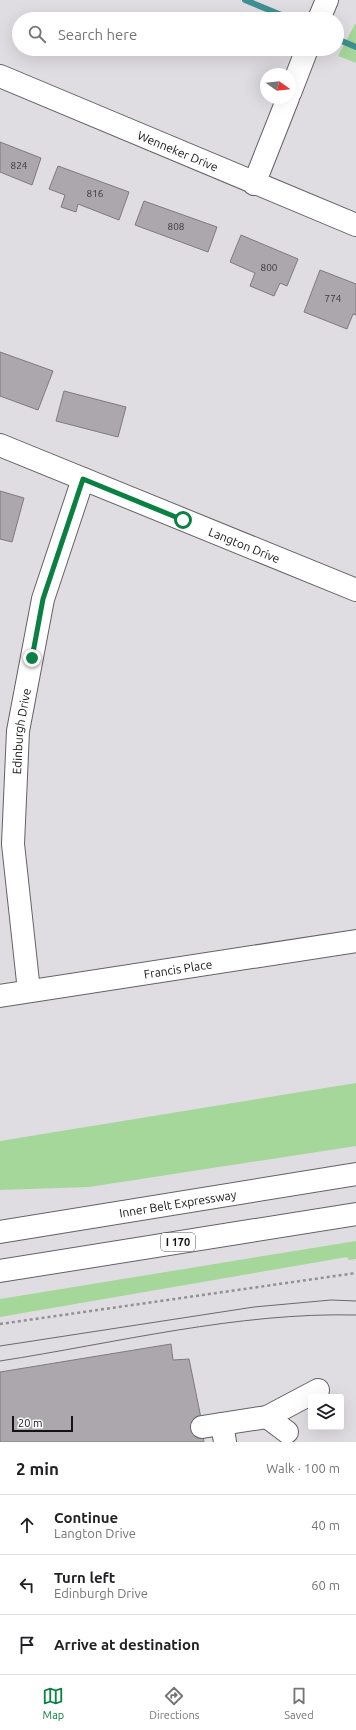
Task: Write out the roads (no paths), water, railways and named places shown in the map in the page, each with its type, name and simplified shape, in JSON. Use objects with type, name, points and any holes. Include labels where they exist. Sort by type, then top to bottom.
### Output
[{"type":"main road","points":[[296,78],[305,56]]},
{"type":"main road","name":"Wenneker Drive","points":[[0,76],[254,184],[356,225]]},
{"type":"main road","points":[[254,184],[286,104]]},
{"type":"main road","name":"Langton Drive","points":[[0,445],[356,590]]},
{"type":"main road","name":"Edinburgh Drive","points":[[29,991],[13,844],[18,732],[43,599],[83,479]]},
{"type":"main road","name":"Francis Place","points":[[0,996],[356,941]]},
{"type":"main road","name":"Inner Belt Expressway","points":[[0,1232],[356,1174]]},
{"type":"main road","name":"I 170","points":[[0,1271],[356,1214]]},
{"type":"main road","points":[[0,1217],[73,1220]]},
{"type":"main road","points":[[216,1431],[267,1417],[318,1390]]},
{"type":"main road","points":[[267,1417],[287,1432]]},
{"type":"waterway","points":[[245,0],[274,12]]},
{"type":"waterway","points":[[344,42],[356,47]]},
{"type":"tram line","points":[[0,1346],[254,1307],[331,1300],[356,1301]]},
{"type":"tram line","points":[[0,1361],[222,1323],[312,1315],[356,1315]]}]
